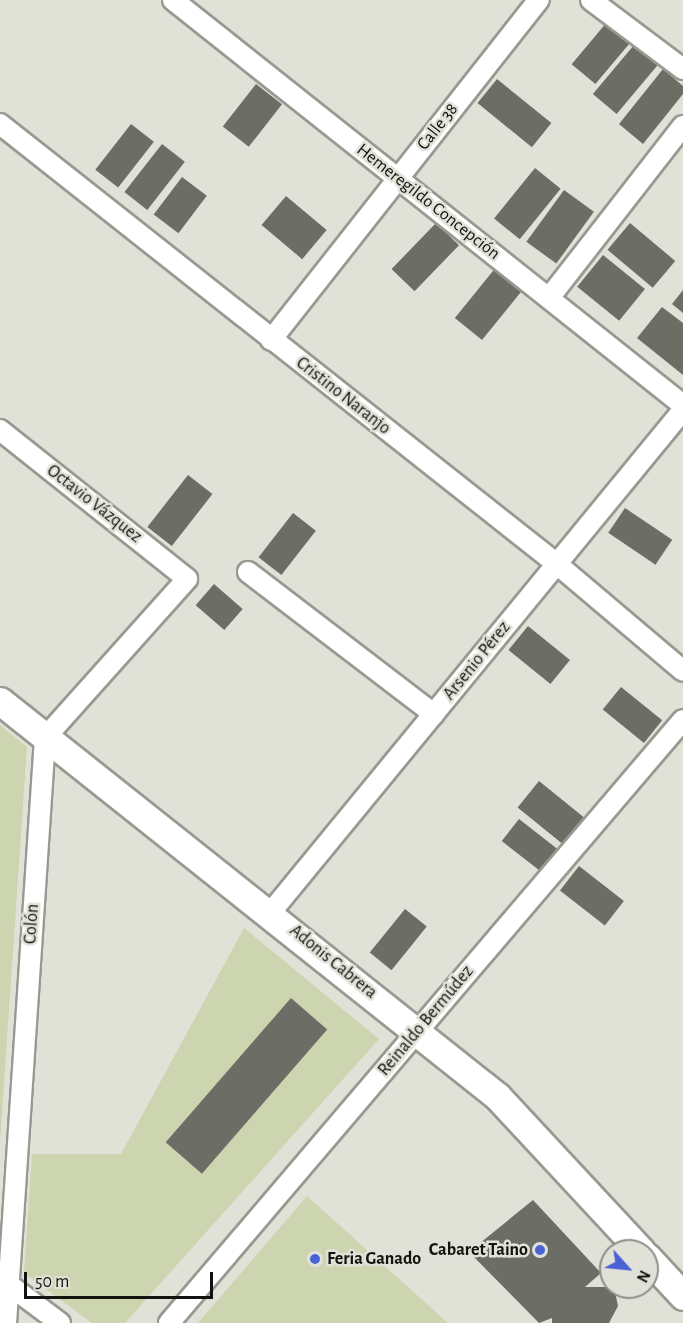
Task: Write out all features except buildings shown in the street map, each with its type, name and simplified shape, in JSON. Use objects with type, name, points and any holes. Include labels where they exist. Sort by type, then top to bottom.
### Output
[{"type":"street","name":"Hemeregildo Concepción","points":[[173,0],[683,405]]},
{"type":"street","points":[[591,0],[683,69]]},
{"type":"street","name":"Calle 38","points":[[271,340],[534,2]]},
{"type":"street","name":"Cristino Naranjo","points":[[0,124],[557,564],[683,671]]},
{"type":"street","points":[[549,298],[683,126]]},
{"type":"street","name":"Arsenio Pérez","points":[[271,912],[683,411]]},
{"type":"street","name":"Octavio Vázquez","points":[[0,430],[187,579],[45,738]]},
{"type":"street","points":[[248,572],[434,714]]},
{"type":"street","name":"Adonis Cabrera","points":[[0,701],[271,912],[497,1096],[630,1239]]},
{"type":"street","name":"Reinaldo Bermúdez","points":[[169,1323],[683,720]]},
{"type":"street","name":"Colón","points":[[6,1323],[45,738]]},
{"type":"street","points":[[659,1270],[683,1296]]},
{"type":"street","points":[[8,1284],[60,1323]]},
{"type":"green space","points":[[0,725],[27,747],[0,1142]]},
{"type":"green space","points":[[244,928],[379,1039],[125,1323],[92,1323],[24,1273],[32,1154],[121,1154]]},
{"type":"green space","name":"Feria Ganado","points":[[307,1196],[448,1323],[198,1323]]},
{"type":"place","name":"Cabaret Taino","points":[[540,1250]]},
{"type":"place","name":"Feria Ganado","points":[[315,1259]]}]
